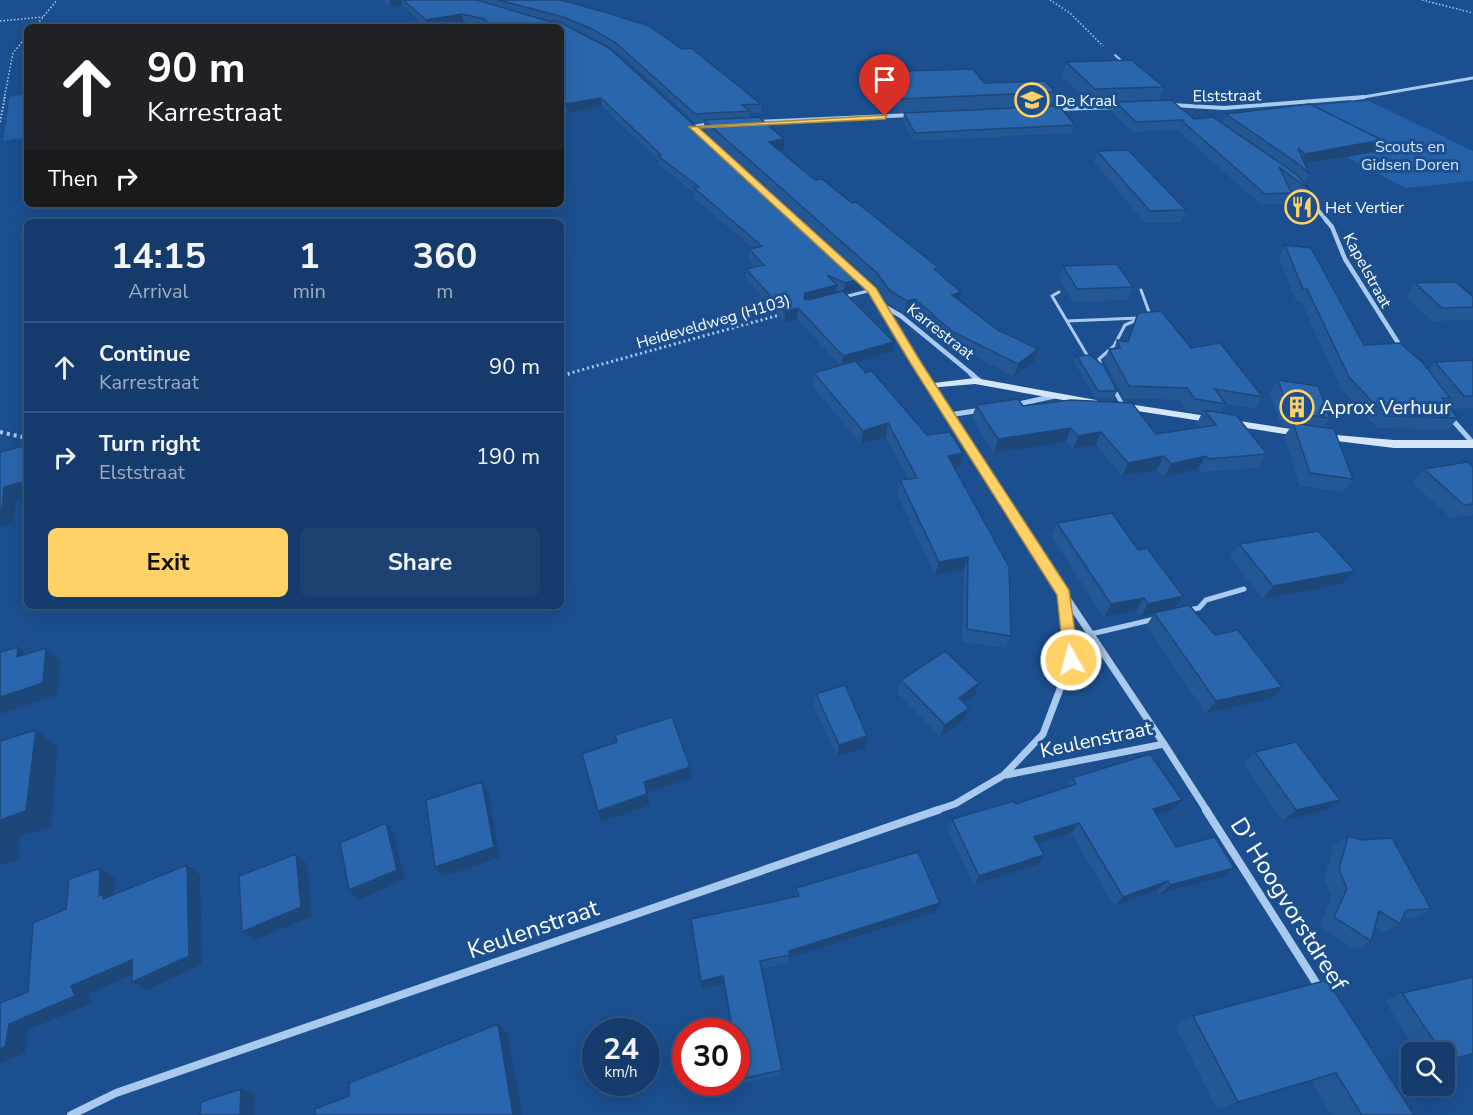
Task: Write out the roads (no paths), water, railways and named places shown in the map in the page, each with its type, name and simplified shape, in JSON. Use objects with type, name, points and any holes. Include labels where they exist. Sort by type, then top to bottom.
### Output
[{"type":"street","name":"Elststraat","points":[[1170,105],[1192,110],[1349,101],[1473,78]]},
{"type":"street","points":[[1052,110],[1123,107]]},
{"type":"street","points":[[1192,110],[1199,115]]},
{"type":"street","points":[[752,122],[916,115]]},
{"type":"street","points":[[685,119],[695,129],[720,124]]},
{"type":"street","name":"Kapelstraat","points":[[1296,184],[1322,211],[1332,227],[1345,259],[1407,357]]},
{"type":"street","name":"Karrestraat","points":[[847,267],[872,290],[931,386],[981,382],[1055,396],[1357,442],[1425,445],[1473,443]]},
{"type":"street","name":"Karrestraat","points":[[882,305],[901,316],[981,382]]},
{"type":"street","name":"Keulenstraat","points":[[931,386],[1064,594],[1164,744],[1004,775]]},
{"type":"street","name":"Karrestraat","points":[[1007,406],[1055,396]]},
{"type":"street","points":[[949,415],[984,409]]},
{"type":"street","points":[[1445,412],[1473,443]]},
{"type":"street","name":"Keulenstraat","points":[[71,1115],[116,1093],[955,804],[1004,775],[1043,734],[1071,660],[1064,594]]},
{"type":"street","name":"D' Hoogvorstdreef","points":[[1164,744],[1323,994]]},
{"type":"lane","points":[[1115,55],[1132,70]]},
{"type":"lane","points":[[836,300],[872,290]]},
{"type":"lane","points":[[1124,407],[1102,369],[1099,359],[1114,346],[1125,325],[1142,318],[1149,312],[1141,290]]},
{"type":"lane","points":[[1059,292],[1052,296],[1091,361],[1102,369]]},
{"type":"lane","points":[[1067,321],[1142,318]]},
{"type":"lane","points":[[1177,613],[1199,608],[1206,600],[1244,589]]},
{"type":"lane","points":[[1091,634],[1166,616]]},
{"type":"place","name":"De Kraal","points":[[1032,100]]},
{"type":"place","name":"Het Vertier","points":[[1302,207]]},
{"type":"place","name":"Aprox Verhuur","points":[[1297,407]]},
{"type":"park label","name":"Scouts en Gidsen Doren","points":[[1410,155]]}]
